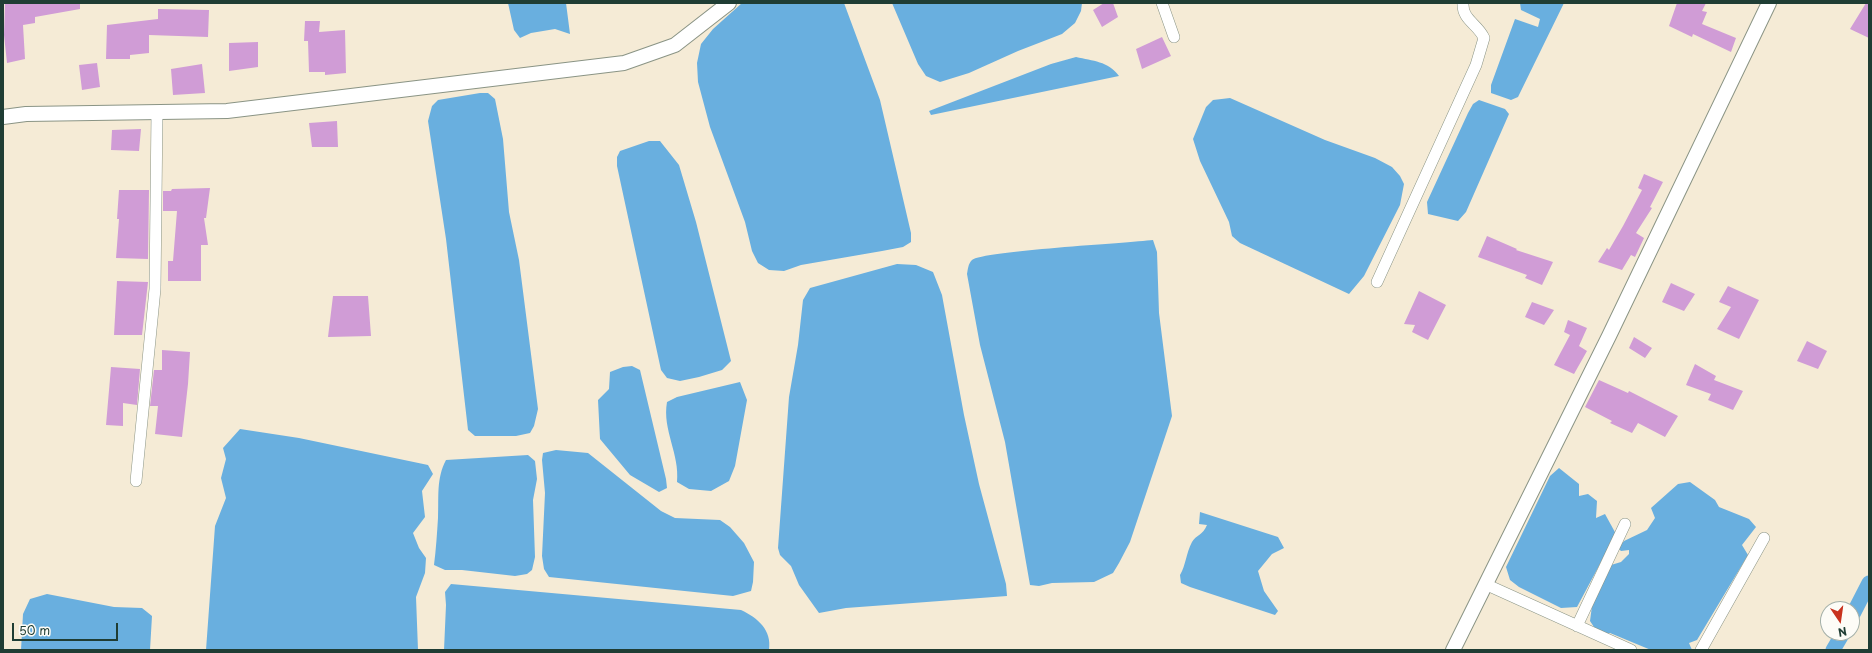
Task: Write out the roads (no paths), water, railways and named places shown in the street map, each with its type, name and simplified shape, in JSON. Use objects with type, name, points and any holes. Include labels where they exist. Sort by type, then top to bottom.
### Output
[{"type":"street","points":[[3,117],[26,114],[227,111],[624,62],[675,45],[729,3]]},
{"type":"street","points":[[1162,3],[1174,37]]},
{"type":"street","points":[[1377,282],[1476,65],[1484,38],[1476,26],[1467,19],[1463,9],[1463,3]]},
{"type":"street","points":[[1453,650],[1609,336],[1769,3]]},
{"type":"street","points":[[136,481],[155,289],[157,112]]},
{"type":"street","points":[[1577,626],[1625,524]]},
{"type":"street","points":[[1701,650],[1764,538]]},
{"type":"street","points":[[1485,584],[1631,650]]},
{"type":"water","points":[[508,3],[566,3],[570,34],[555,29],[531,33],[520,38],[514,30]]},
{"type":"water","points":[[742,3],[844,3],[880,100],[911,233],[911,242],[903,247],[801,265],[784,271],[769,270],[758,263],[752,251],[745,222],[710,127],[698,82],[697,63],[701,44],[713,29]]},
{"type":"water","points":[[892,3],[1082,3],[1081,11],[1075,23],[1062,34],[1018,51],[969,73],[940,82],[926,76],[918,64]]},
{"type":"water","points":[[1520,3],[1564,3],[1518,97],[1511,100],[1491,93],[1491,85],[1515,19],[1538,27],[1540,19],[1521,10]]},
{"type":"water","points":[[1076,57],[1105,64],[1119,76],[931,115],[929,111],[1051,64]]},
{"type":"water","points":[[488,93],[495,99],[503,139],[509,212],[519,260],[538,409],[534,426],[530,433],[516,436],[475,436],[468,430],[446,239],[428,121],[432,106],[438,100]]},
{"type":"water","points":[[1230,98],[1325,140],[1375,158],[1392,167],[1400,176],[1404,184],[1400,205],[1364,276],[1349,294],[1240,243],[1232,236],[1229,222],[1200,161],[1193,139],[1206,107],[1213,100]]},
{"type":"water","points":[[1479,100],[1505,109],[1509,114],[1466,212],[1458,221],[1428,214],[1427,202],[1468,113],[1473,104]]},
{"type":"water","points":[[649,141],[660,141],[679,165],[696,222],[731,361],[722,370],[680,381],[667,378],[661,370],[617,166],[617,157],[620,151]]},
{"type":"water","points":[[1153,240],[1157,252],[1159,313],[1172,416],[1130,542],[1113,573],[1094,582],[1052,583],[1039,586],[1030,585],[1005,442],[980,345],[967,274],[969,265],[972,260],[1001,254]]},
{"type":"water","points":[[897,264],[916,265],[933,272],[942,295],[964,415],[979,484],[1006,584],[1007,596],[846,608],[819,613],[799,585],[791,566],[780,555],[778,548],[789,397],[798,345],[803,300],[810,288]]},
{"type":"water","points":[[632,366],[640,370],[666,479],[667,488],[659,492],[630,475],[600,439],[598,400],[609,389],[610,372],[623,367]]},
{"type":"water","points":[[740,382],[747,400],[735,466],[729,481],[711,491],[689,489],[677,482],[676,462],[667,422],[667,402],[677,397]]},
{"type":"water","points":[[240,429],[299,438],[428,465],[433,474],[422,491],[425,517],[413,533],[419,548],[426,558],[425,573],[416,597],[418,650],[206,650],[215,526],[226,498],[221,478],[226,459],[223,448]]},
{"type":"water","points":[[556,450],[588,453],[661,511],[675,518],[720,520],[730,527],[744,543],[754,562],[751,591],[733,596],[549,577],[544,569],[542,556],[545,493],[542,460],[543,453]]},
{"type":"water","points":[[528,455],[535,461],[537,479],[533,500],[535,557],[532,570],[527,574],[515,576],[462,570],[445,570],[434,565],[438,524],[439,481],[446,460]]},
{"type":"water","points":[[1559,468],[1579,484],[1579,496],[1588,494],[1597,501],[1596,518],[1605,514],[1616,534],[1577,607],[1561,608],[1519,587],[1510,580],[1506,567],[1550,476]]},
{"type":"water","points":[[1690,482],[1715,500],[1719,507],[1749,519],[1756,527],[1742,545],[1748,555],[1697,640],[1689,643],[1692,650],[1651,650],[1610,633],[1600,636],[1590,621],[1592,606],[1611,565],[1621,562],[1629,554],[1629,550],[1621,551],[1618,548],[1624,541],[1647,530],[1655,518],[1651,508],[1678,484]]},
{"type":"water","points":[[1200,512],[1278,537],[1284,548],[1272,554],[1258,571],[1264,591],[1278,611],[1275,615],[1181,583],[1180,575],[1190,546],[1204,531],[1207,525],[1199,524]]},
{"type":"water","points":[[451,584],[741,610],[758,621],[766,631],[769,650],[444,650],[446,605],[445,592]]},
{"type":"water","points":[[47,594],[114,607],[142,608],[152,616],[150,650],[21,650],[23,614],[30,599]]},
{"type":"waterway","points":[[1860,601],[1869,583]]},
{"type":"waterway","points":[[1833,650],[1838,641]]}]
